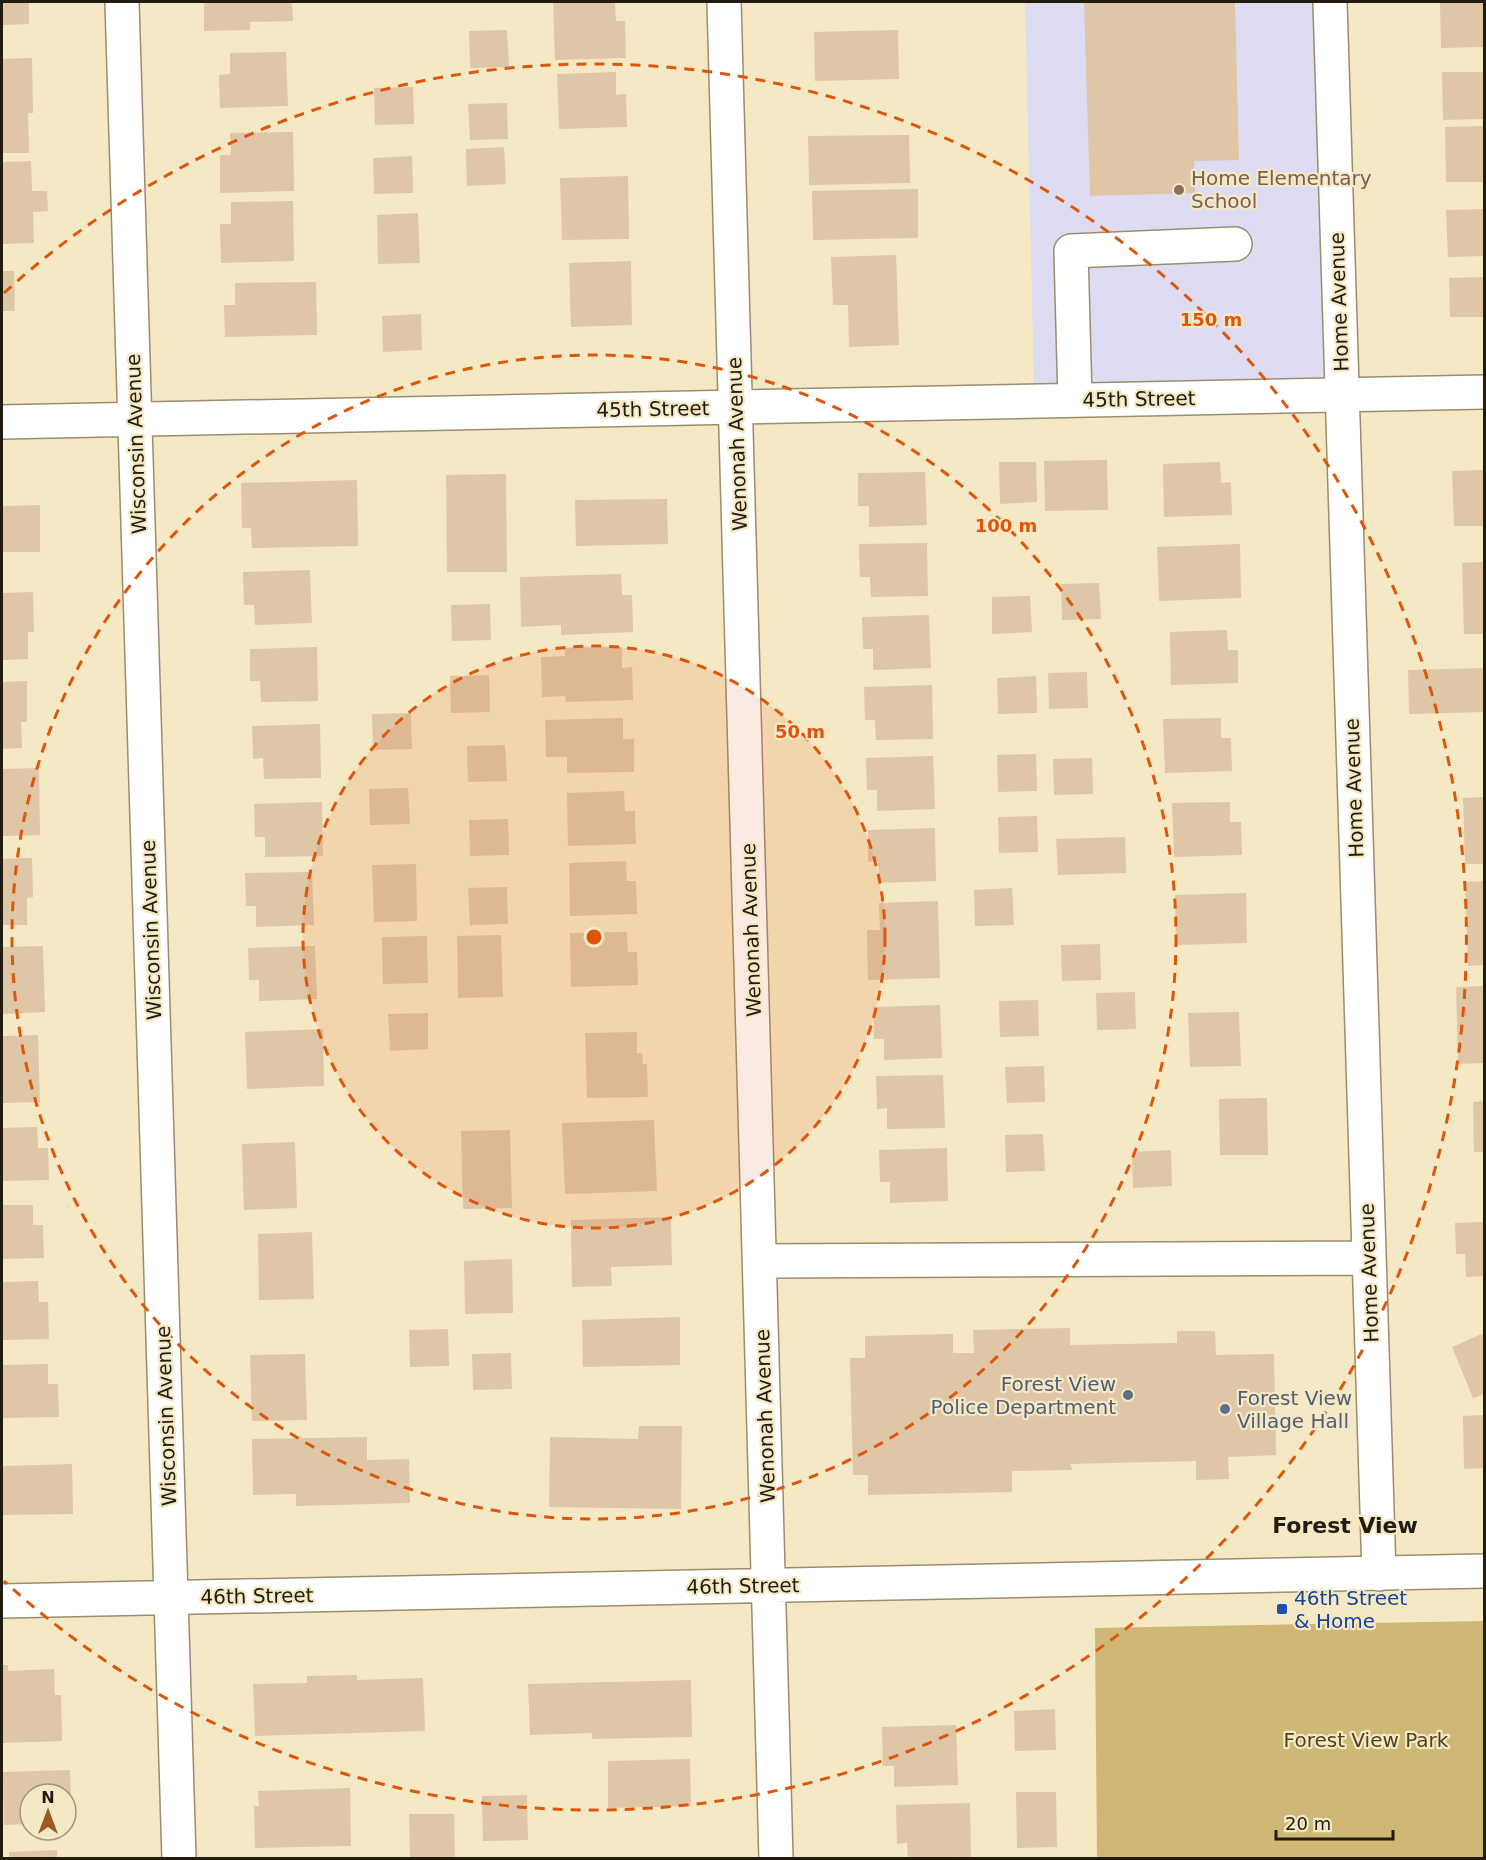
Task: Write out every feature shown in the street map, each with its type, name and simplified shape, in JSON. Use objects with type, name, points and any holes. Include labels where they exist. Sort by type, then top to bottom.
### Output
[{"type":"street","name":"Wisconsin Avenue","points":[[122,2],[179,1858]]},
{"type":"street","name":"Wenonah Avenue","points":[[724,2],[776,1858]]},
{"type":"street","name":"Home Avenue","points":[[1330,2],[1379,1574]]},
{"type":"street","points":[[1075,400],[1071,251],[1235,244]]},
{"type":"street","name":"45th Street","points":[[2,422],[1485,392]]},
{"type":"street","points":[[760,1261],[1369,1258]]},
{"type":"street","name":"46th Street","points":[[2,1601],[1485,1571]]},
{"type":"shaded area","name":"Home Elementary School","points":[[1025,2],[1324,2],[1333,378],[1034,384]]},
{"type":"green space","name":"Forest View Park","points":[[1484,1621],[1484,1858],[1097,1858],[1095,1628]]},
{"type":"building","points":[[2,2],[29,2],[29,24],[2,25]]},
{"type":"building","points":[[204,2],[292,2],[293,21],[250,22],[250,30],[204,31]]},
{"type":"building","points":[[553,2],[615,2],[616,21],[625,21],[626,58],[555,60]]},
{"type":"building","points":[[1084,2],[1235,2],[1239,160],[1194,161],[1195,193],[1090,196]]},
{"type":"building","points":[[1440,2],[1484,2],[1484,47],[1441,48]]},
{"type":"building","points":[[507,30],[509,67],[470,68],[469,31]]},
{"type":"building","points":[[898,30],[899,79],[815,81],[814,32]]},
{"type":"building","points":[[286,52],[288,106],[220,108],[219,75],[230,74],[230,53]]},
{"type":"building","points":[[32,58],[33,113],[28,113],[29,153],[2,153],[2,59]]},
{"type":"building","points":[[616,72],[616,95],[626,94],[627,127],[559,129],[557,74]]},
{"type":"building","points":[[1442,72],[1484,72],[1484,119],[1443,120]]},
{"type":"building","points":[[413,87],[414,124],[375,125],[374,88]]},
{"type":"building","points":[[507,103],[508,139],[470,140],[468,104]]},
{"type":"building","points":[[1484,126],[1484,182],[1446,182],[1445,127]]},
{"type":"building","points":[[293,132],[294,191],[220,193],[220,155],[231,155],[230,133]]},
{"type":"building","points":[[909,135],[910,183],[809,185],[808,136]]},
{"type":"building","points":[[504,147],[506,184],[467,186],[466,149]]},
{"type":"building","points":[[412,156],[413,193],[374,194],[373,158]]},
{"type":"building","points":[[31,161],[32,191],[47,191],[48,211],[33,212],[34,243],[2,244],[2,162]]},
{"type":"building","points":[[628,176],[629,239],[562,240],[560,178]]},
{"type":"building","points":[[918,189],[918,238],[813,240],[812,191]]},
{"type":"building","points":[[293,201],[294,261],[221,263],[220,224],[231,224],[231,202]]},
{"type":"building","points":[[1484,209],[1484,256],[1448,257],[1446,210]]},
{"type":"building","points":[[418,213],[420,263],[378,264],[377,215]]},
{"type":"building","points":[[896,255],[899,345],[849,347],[848,305],[833,305],[831,257]]},
{"type":"building","points":[[631,261],[632,325],[571,327],[569,263]]},
{"type":"building","points":[[2,271],[14,271],[15,311],[2,311]]},
{"type":"building","points":[[1484,277],[1484,317],[1450,317],[1449,278]]},
{"type":"building","points":[[316,282],[317,335],[225,337],[224,305],[235,305],[235,283]]},
{"type":"building","points":[[421,314],[422,350],[383,352],[382,316]]},
{"type":"building","points":[[1107,460],[1108,510],[1045,511],[1044,461]]},
{"type":"building","points":[[999,462],[1036,462],[1037,502],[1000,504]]},
{"type":"building","points":[[1220,462],[1221,483],[1231,482],[1232,515],[1164,517],[1163,464]]},
{"type":"building","points":[[1484,470],[1484,526],[1454,526],[1452,471]]},
{"type":"building","points":[[925,472],[927,525],[869,527],[869,506],[858,506],[858,473]]},
{"type":"building","points":[[506,474],[507,572],[447,572],[446,475]]},
{"type":"building","points":[[357,480],[358,546],[252,548],[251,528],[242,528],[241,483]]},
{"type":"building","points":[[667,499],[668,544],[576,546],[575,500]]},
{"type":"building","points":[[40,505],[40,552],[2,552],[2,506]]},
{"type":"building","points":[[927,543],[928,596],[871,597],[870,577],[860,577],[859,544]]},
{"type":"building","points":[[1240,544],[1241,598],[1159,601],[1157,547]]},
{"type":"building","points":[[1484,562],[1484,634],[1464,634],[1462,563]]},
{"type":"building","points":[[310,570],[312,623],[255,625],[254,605],[244,605],[243,572]]},
{"type":"building","points":[[621,574],[622,595],[632,595],[633,632],[561,635],[561,625],[521,627],[520,577]]},
{"type":"building","points":[[1099,583],[1101,619],[1062,620],[1061,584]]},
{"type":"building","points":[[33,592],[34,632],[28,632],[28,659],[2,660],[2,593]]},
{"type":"building","points":[[1030,596],[1032,632],[992,634],[992,597]]},
{"type":"building","points":[[490,604],[491,640],[452,641],[451,605]]},
{"type":"building","points":[[929,615],[931,668],[873,670],[873,649],[863,649],[862,617]]},
{"type":"building","points":[[1227,630],[1228,650],[1238,650],[1238,683],[1171,685],[1170,632]]},
{"type":"building","points":[[317,647],[318,701],[261,702],[260,681],[250,681],[250,649]]},
{"type":"building","points":[[622,647],[622,668],[632,667],[633,700],[566,702],[565,696],[542,697],[541,657],[565,656],[564,648]]},
{"type":"building","points":[[1484,668],[1484,712],[1409,714],[1408,670]]},
{"type":"building","points":[[1087,672],[1088,708],[1049,709],[1048,673]]},
{"type":"building","points":[[489,675],[490,712],[451,713],[450,676]]},
{"type":"building","points":[[1036,676],[1037,713],[998,714],[997,678]]},
{"type":"building","points":[[27,681],[27,722],[21,722],[22,748],[2,749],[2,682]]},
{"type":"building","points":[[932,685],[933,739],[876,740],[875,720],[865,720],[864,687]]},
{"type":"building","points":[[411,713],[412,749],[373,750],[372,714]]},
{"type":"building","points":[[623,718],[623,739],[634,739],[634,772],[567,773],[567,757],[546,757],[545,720]]},
{"type":"building","points":[[1221,718],[1221,738],[1231,738],[1232,771],[1165,773],[1163,719]]},
{"type":"building","points":[[320,724],[321,778],[264,779],[263,758],[253,759],[252,726]]},
{"type":"building","points":[[505,745],[507,781],[468,782],[467,746]]},
{"type":"building","points":[[1036,754],[1037,791],[998,792],[997,755]]},
{"type":"building","points":[[933,756],[935,809],[877,811],[877,790],[867,790],[866,758]]},
{"type":"building","points":[[1092,758],[1093,794],[1054,795],[1053,759]]},
{"type":"building","points":[[39,768],[40,835],[2,836],[2,769]]},
{"type":"building","points":[[408,788],[410,824],[370,825],[369,789]]},
{"type":"building","points":[[624,791],[625,811],[635,811],[636,844],[568,846],[567,793]]},
{"type":"building","points":[[1484,797],[1484,864],[1465,864],[1463,798]]},
{"type":"building","points":[[322,802],[323,856],[265,857],[265,837],[255,837],[254,804]]},
{"type":"building","points":[[1230,802],[1230,822],[1241,822],[1242,855],[1174,857],[1172,803]]},
{"type":"building","points":[[1037,816],[1038,852],[999,853],[998,817]]},
{"type":"building","points":[[508,819],[509,855],[470,856],[469,820]]},
{"type":"building","points":[[935,828],[936,881],[879,883],[878,861],[868,862],[868,830]]},
{"type":"building","points":[[1125,837],[1126,873],[1058,875],[1056,839]]},
{"type":"building","points":[[32,858],[33,897],[27,898],[27,925],[2,925],[2,859]]},
{"type":"building","points":[[626,861],[627,881],[636,881],[637,914],[570,916],[569,863]]},
{"type":"building","points":[[416,864],[417,921],[374,922],[372,865]]},
{"type":"building","points":[[312,872],[314,925],[256,927],[256,906],[246,906],[245,873]]},
{"type":"building","points":[[1484,881],[1484,965],[1468,966],[1465,882]]},
{"type":"building","points":[[507,887],[508,924],[470,925],[468,888]]},
{"type":"building","points":[[1012,888],[1014,925],[975,926],[974,890]]},
{"type":"building","points":[[1246,893],[1247,943],[1176,945],[1175,895]]},
{"type":"building","points":[[938,901],[940,978],[868,980],[867,930],[880,930],[879,903]]},
{"type":"building","points":[[627,932],[628,952],[637,952],[638,985],[571,987],[570,933]]},
{"type":"building","points":[[501,935],[503,997],[458,998],[457,936]]},
{"type":"building","points":[[427,936],[428,983],[383,984],[382,937]]},
{"type":"building","points":[[1100,944],[1101,980],[1062,981],[1061,945]]},
{"type":"building","points":[[43,946],[45,1012],[2,1014],[2,947]]},
{"type":"building","points":[[315,946],[317,999],[259,1001],[259,980],[249,980],[248,948]]},
{"type":"building","points":[[1484,986],[1484,1063],[1458,1064],[1456,987]]},
{"type":"building","points":[[1135,992],[1136,1029],[1097,1030],[1096,993]]},
{"type":"building","points":[[1038,1000],[1039,1036],[1000,1037],[999,1001]]},
{"type":"building","points":[[940,1005],[942,1058],[884,1060],[884,1039],[874,1039],[873,1007]]},
{"type":"building","points":[[1239,1012],[1241,1066],[1190,1067],[1188,1013]]},
{"type":"building","points":[[428,1013],[428,1049],[390,1051],[388,1014]]},
{"type":"building","points":[[323,1029],[324,1086],[247,1089],[245,1032]]},
{"type":"building","points":[[637,1032],[637,1053],[642,1053],[643,1064],[647,1064],[648,1097],[587,1098],[585,1033]]},
{"type":"building","points":[[38,1035],[40,1102],[2,1103],[2,1036]]},
{"type":"building","points":[[1044,1066],[1045,1102],[1007,1103],[1005,1067]]},
{"type":"building","points":[[943,1075],[945,1128],[887,1129],[887,1108],[877,1109],[876,1076]]},
{"type":"building","points":[[1267,1098],[1268,1155],[1220,1155],[1219,1099]]},
{"type":"building","points":[[1484,1101],[1484,1152],[1474,1152],[1473,1102]]},
{"type":"building","points":[[654,1120],[657,1191],[565,1194],[562,1123]]},
{"type":"building","points":[[37,1127],[38,1148],[48,1148],[49,1180],[2,1181],[2,1128]]},
{"type":"building","points":[[510,1130],[512,1208],[463,1209],[461,1131]]},
{"type":"building","points":[[1043,1134],[1045,1171],[1006,1172],[1005,1135]]},
{"type":"building","points":[[295,1142],[297,1208],[244,1210],[242,1144]]},
{"type":"building","points":[[947,1148],[948,1201],[890,1203],[890,1182],[880,1182],[879,1150]]},
{"type":"building","points":[[1171,1150],[1172,1186],[1133,1188],[1132,1152]]},
{"type":"building","points":[[2,1205],[33,1205],[33,1225],[43,1225],[44,1258],[2,1259]]},
{"type":"building","points":[[671,1217],[672,1265],[611,1267],[612,1286],[572,1287],[571,1220]]},
{"type":"building","points":[[1484,1222],[1484,1276],[1466,1277],[1465,1254],[1456,1254],[1455,1223]]},
{"type":"building","points":[[312,1232],[314,1299],[259,1300],[258,1234]]},
{"type":"building","points":[[512,1259],[513,1313],[465,1314],[464,1261]]},
{"type":"building","points":[[38,1281],[39,1302],[48,1302],[49,1339],[2,1340],[2,1282]]},
{"type":"building","points":[[680,1317],[680,1365],[583,1367],[582,1320]]},
{"type":"building","points":[[1070,1328],[1070,1345],[1177,1343],[1177,1331],[1215,1331],[1216,1355],[1274,1354],[1276,1455],[1228,1457],[1229,1479],[1196,1480],[1196,1461],[1070,1464],[1073,1470],[1012,1471],[1012,1492],[868,1495],[868,1475],[853,1475],[850,1358],[865,1358],[865,1336],[953,1334],[953,1353],[974,1353],[973,1330]]},
{"type":"building","points":[[448,1329],[449,1366],[410,1367],[409,1330]]},
{"type":"building","points":[[1484,1333],[1484,1394],[1473,1398],[1452,1347]]},
{"type":"building","points":[[511,1353],[512,1389],[473,1390],[472,1354]]},
{"type":"building","points":[[305,1354],[307,1420],[252,1421],[250,1355]]},
{"type":"building","points":[[48,1364],[48,1384],[58,1384],[59,1417],[2,1418],[2,1365]]},
{"type":"building","points":[[1484,1415],[1484,1468],[1464,1469],[1463,1416]]},
{"type":"building","points":[[639,1426],[682,1426],[681,1509],[549,1507],[550,1437],[638,1439]]},
{"type":"building","points":[[367,1437],[367,1460],[409,1459],[410,1503],[296,1506],[296,1494],[253,1495],[252,1439]]},
{"type":"building","points":[[72,1464],[73,1514],[2,1515],[2,1466]]},
{"type":"building","points":[[2,1665],[8,1665],[8,1671],[54,1669],[55,1695],[61,1695],[62,1741],[2,1743]]},
{"type":"building","points":[[357,1675],[357,1680],[423,1678],[425,1731],[255,1736],[253,1684],[307,1683],[307,1676]]},
{"type":"building","points":[[691,1680],[692,1737],[592,1739],[592,1733],[530,1735],[528,1684]]},
{"type":"building","points":[[1055,1709],[1056,1750],[1015,1751],[1014,1711]]},
{"type":"building","points":[[956,1725],[958,1785],[894,1787],[894,1766],[883,1766],[882,1727]]},
{"type":"building","points":[[690,1759],[691,1806],[608,1808],[608,1761]]},
{"type":"building","points":[[70,1770],[70,1782],[18,1782],[18,1824],[4,1825],[3,1772]]},
{"type":"building","points":[[350,1788],[351,1846],[255,1848],[254,1806],[259,1806],[258,1791]]},
{"type":"building","points":[[1016,1792],[1056,1792],[1057,1847],[1017,1848]]},
{"type":"building","points":[[527,1795],[528,1840],[483,1841],[482,1796]]},
{"type":"building","points":[[970,1803],[971,1858],[908,1858],[907,1843],[897,1844],[896,1805]]},
{"type":"building","points":[[409,1814],[454,1814],[455,1858],[410,1858]]},
{"type":"building","points":[[57,1850],[57,1858],[9,1858],[9,1852]]},
{"type":"place","name":"Home Elementary School","points":[[1179,190]]},
{"type":"place","name":"Forest View Police Department","points":[[1128,1395]]},
{"type":"place","name":"Forest View Village Hall","points":[[1225,1409]]},
{"type":"place","name":"46th Street & Home","points":[[1282,1609]]},
{"type":"district","name":"Forest View","points":[[1345,1525]]}]
